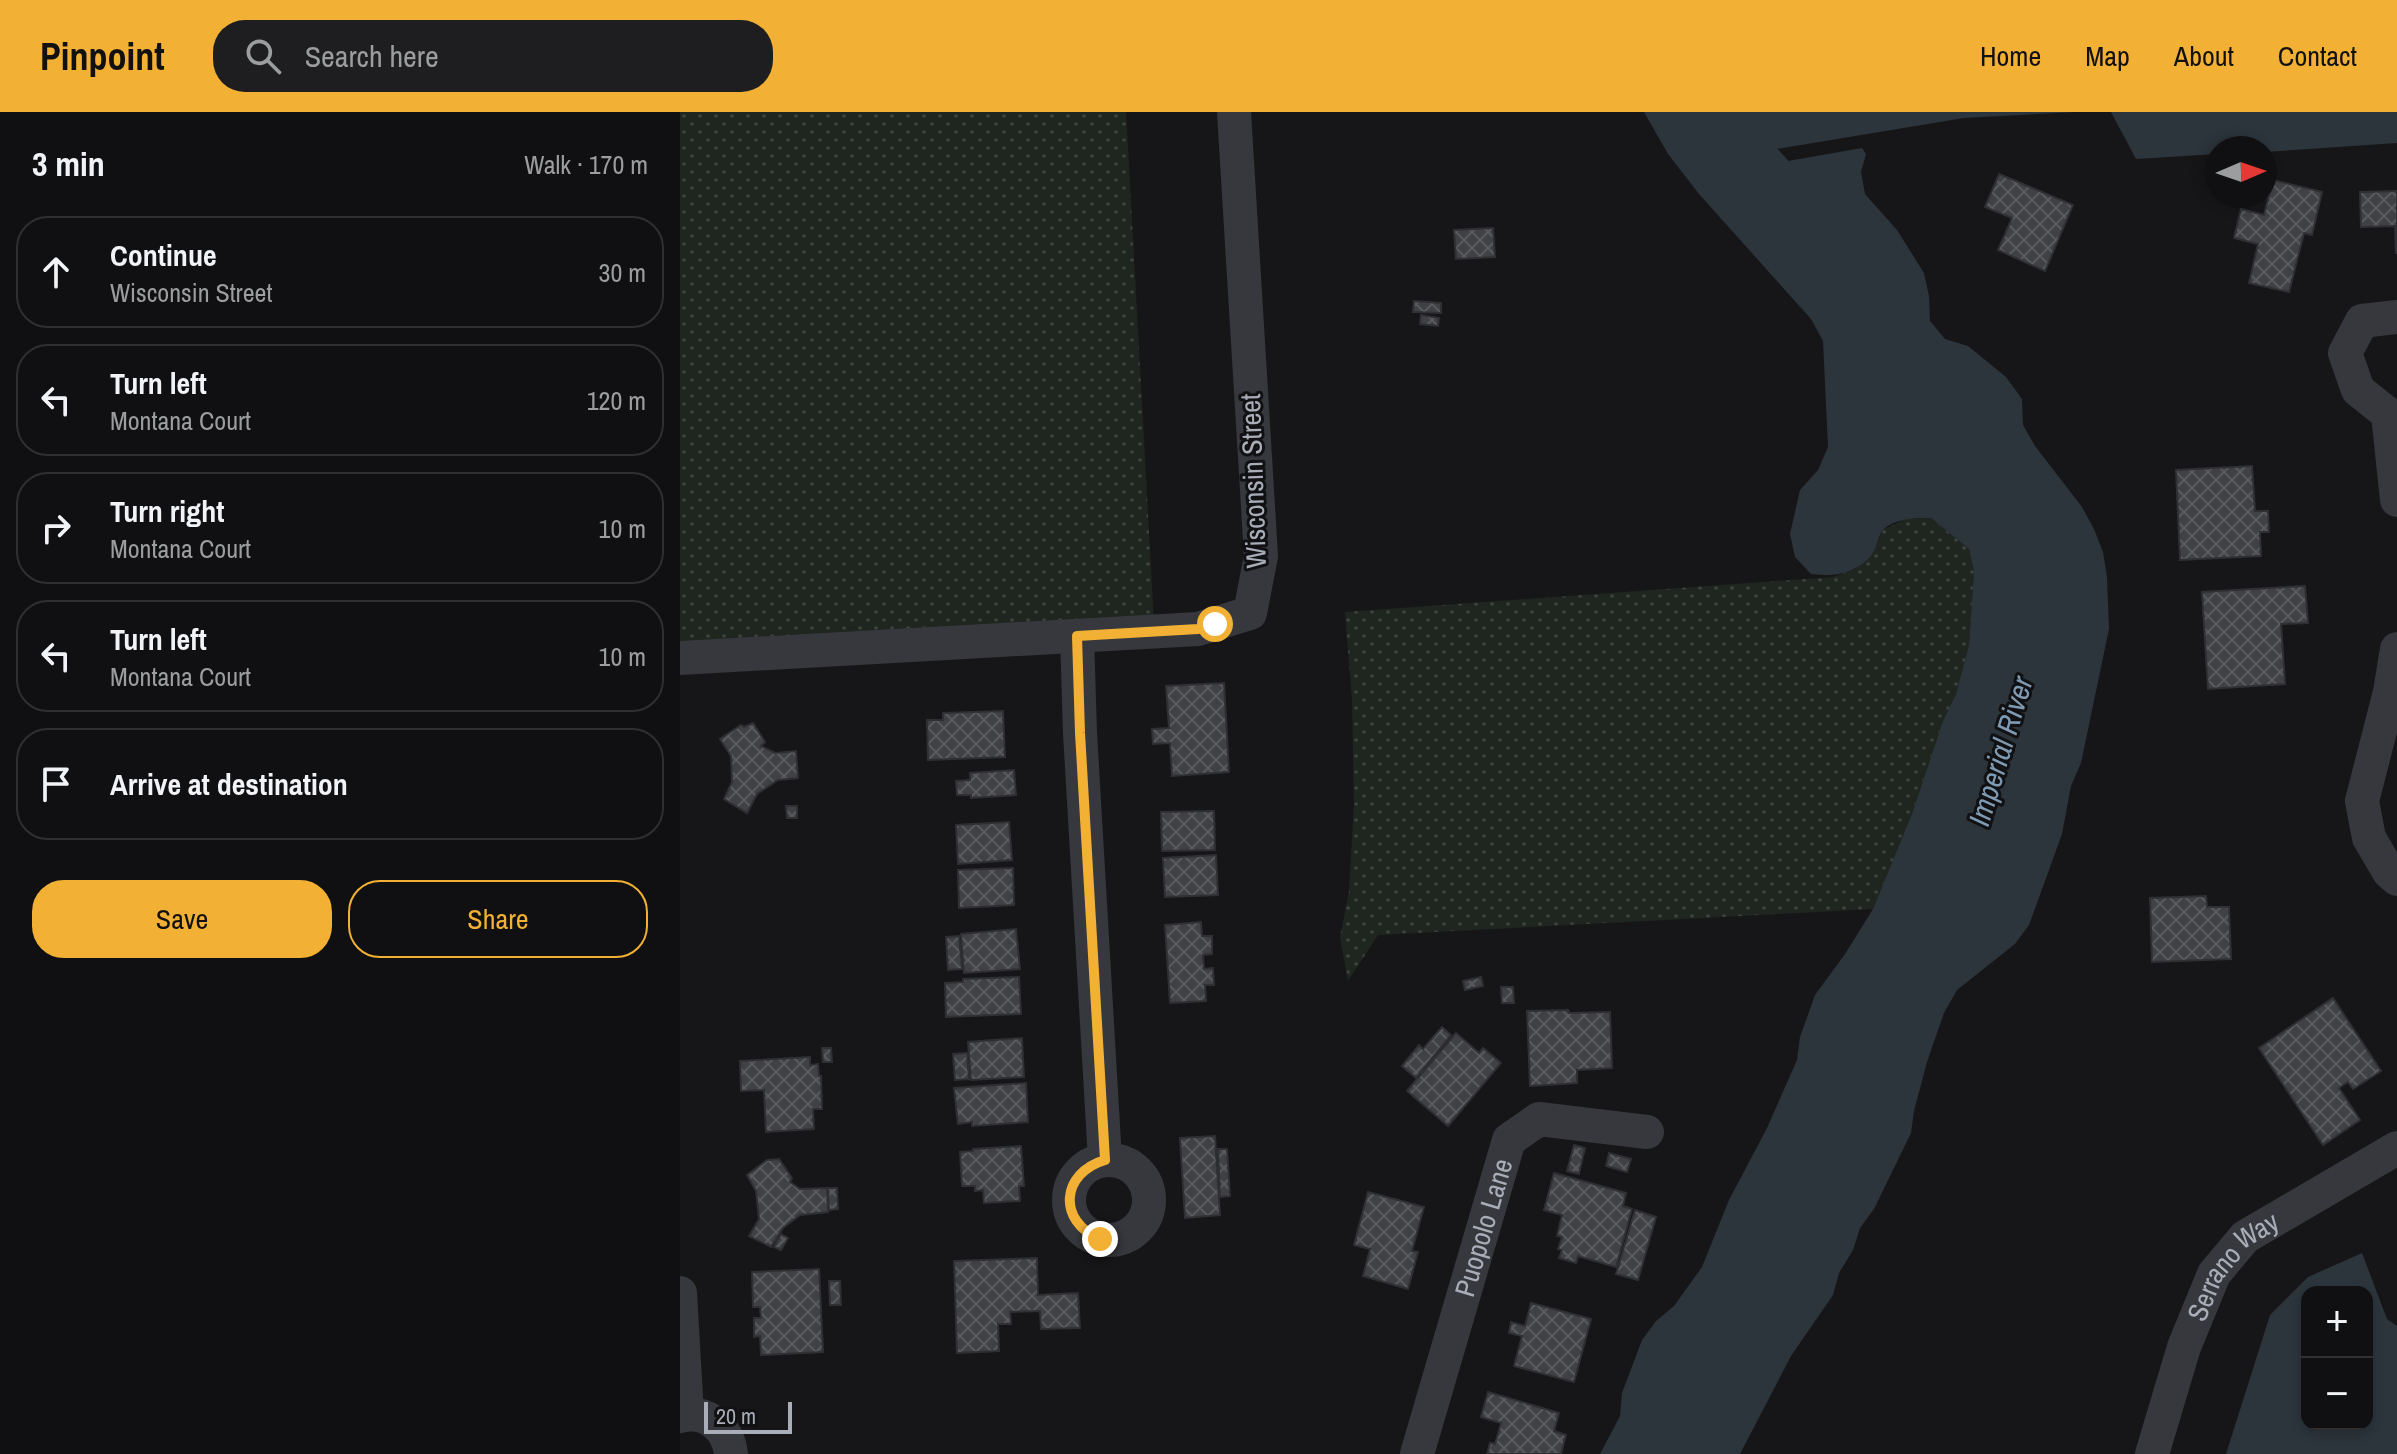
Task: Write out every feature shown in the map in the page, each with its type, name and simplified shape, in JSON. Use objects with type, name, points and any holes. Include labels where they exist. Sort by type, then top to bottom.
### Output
[{"type":"street","name":"Wisconsin Street","points":[[680,658],[1198,629],[1250,613],[1261,556],[1234,112]]},
{"type":"street","points":[[2397,317],[2362,321],[2345,353],[2358,390],[2393,411],[2397,500]]},
{"type":"street","points":[[1077,636],[1080,749],[1105,1160]]},
{"type":"street","points":[[2397,649],[2390,692],[2362,801],[2369,838],[2389,872],[2397,879]]},
{"type":"street","name":"Puopolo Lane","points":[[1417,1454],[1509,1140],[1539,1119],[1647,1132]]},
{"type":"street","name":"Serrano Way","points":[[2152,1454],[2184,1347],[2214,1274],[2245,1237],[2397,1148]]},
{"type":"street","points":[[680,1293],[684,1415],[700,1415],[712,1420],[728,1439],[731,1454]]},
{"type":"shaded area","points":[[680,112],[1126,112],[1154,624],[680,651]]},
{"type":"shaded area","points":[[1931,518],[1969,549],[1974,571],[1969,646],[1956,694],[1943,721],[1913,811],[1873,909],[1378,935],[1348,981],[1340,937],[1349,892],[1354,803],[1352,700],[1345,612],[1833,577],[1855,569],[1873,553],[1883,530],[1905,519]]},
{"type":"water","points":[[1644,112],[1712,112],[1730,154],[1749,168],[1862,148],[1866,154],[1861,172],[1865,194],[1897,230],[1924,273],[1930,321],[1945,339],[1968,346],[2006,377],[2022,399],[2023,425],[2035,446],[2082,507],[2103,552],[2107,577],[2109,629],[2081,763],[2071,786],[2062,834],[2029,925],[2015,944],[1957,990],[1944,1013],[1927,1062],[1911,1133],[1874,1209],[1860,1228],[1853,1250],[1839,1273],[1833,1295],[1791,1356],[1740,1454],[1600,1454],[1620,1416],[1622,1393],[1642,1340],[1656,1321],[1674,1306],[1702,1267],[1729,1200],[1767,1128],[1797,1060],[1800,1037],[1815,995],[1873,909],[1913,811],[1943,721],[1956,694],[1969,645],[1974,571],[1969,549],[1931,518],[1906,520],[1888,526],[1881,532],[1867,560],[1852,570],[1828,575],[1811,574],[1795,557],[1790,534],[1800,490],[1818,470],[1828,447],[1823,341],[1811,319],[1699,194],[1668,154]]},
{"type":"water","points":[[1728,112],[2076,112],[1964,118],[1746,154]]},
{"type":"water","points":[[2111,112],[2397,112],[2397,143],[2277,151],[2277,136],[2205,136],[2205,155],[2136,159]]},
{"type":"water","points":[[2362,1253],[2387,1319],[2397,1326],[2397,1454],[2226,1454],[2270,1315],[2308,1277]]},
{"type":"building","points":[[1999,174],[2073,205],[2045,271],[1998,250],[2012,218],[1985,207]]},
{"type":"building","points":[[2277,181],[2322,192],[2312,235],[2304,233],[2289,292],[2249,283],[2258,244],[2234,238],[2241,209],[2264,215],[2266,208],[2277,208]]},
{"type":"building","points":[[2397,191],[2396,253],[2395,226],[2361,227],[2360,192]]},
{"type":"building","points":[[1493,228],[1495,257],[1456,259],[1454,230]]},
{"type":"building","points":[[1414,301],[1441,303],[1441,313],[1413,312]]},
{"type":"building","points":[[1421,315],[1439,318],[1438,326],[1420,324]]},
{"type":"building","points":[[2252,466],[2255,511],[2268,511],[2269,532],[2260,532],[2261,556],[2180,560],[2176,470]]},
{"type":"building","points":[[2305,586],[2308,623],[2281,624],[2285,684],[2208,689],[2202,592]]},
{"type":"building","points":[[1224,683],[1229,772],[1172,776],[1170,743],[1153,744],[1152,729],[1169,728],[1166,686]]},
{"type":"building","points":[[1003,711],[1005,757],[928,760],[927,720],[943,720],[943,713]]},
{"type":"building","points":[[753,723],[765,742],[761,746],[775,753],[796,751],[798,778],[778,780],[757,794],[747,813],[724,799],[732,782],[731,756],[720,739],[741,725],[744,727]]},
{"type":"building","points":[[1014,770],[1016,795],[971,798],[971,795],[957,795],[956,781],[970,780],[970,773]]},
{"type":"building","points":[[786,806],[797,806],[797,818],[787,818]]},
{"type":"building","points":[[1214,811],[1215,850],[1162,851],[1161,812]]},
{"type":"building","points":[[1009,822],[1012,860],[958,864],[956,825]]},
{"type":"building","points":[[1216,855],[1218,895],[1165,897],[1163,858]]},
{"type":"building","points":[[1013,868],[1014,905],[959,908],[958,870]]},
{"type":"building","points":[[2206,896],[2207,907],[2229,907],[2231,959],[2152,962],[2150,898]]},
{"type":"building","points":[[1201,922],[1202,936],[1212,936],[1212,954],[1203,955],[1204,969],[1213,968],[1214,985],[1205,985],[1206,1001],[1170,1003],[1165,925]]},
{"type":"building","points":[[1016,929],[1020,969],[964,973],[961,934]]},
{"type":"building","points":[[959,936],[962,969],[948,970],[946,937]]},
{"type":"building","points":[[1019,977],[1021,1014],[946,1017],[945,983],[963,982],[963,979]]},
{"type":"building","points":[[1481,977],[1483,986],[1465,990],[1463,981]]},
{"type":"building","points":[[1501,987],[1513,987],[1514,1003],[1502,1003]]},
{"type":"building","points":[[2333,998],[2381,1071],[2353,1089],[2348,1082],[2339,1088],[2360,1120],[2323,1145],[2259,1048]]},
{"type":"building","points":[[1568,1010],[1569,1013],[1610,1012],[1612,1068],[1577,1070],[1577,1083],[1530,1086],[1527,1011]]},
{"type":"building","points":[[1442,1027],[1451,1035],[1416,1078],[1402,1066],[1419,1045],[1423,1049]]},
{"type":"building","points":[[1456,1033],[1479,1053],[1483,1048],[1501,1063],[1448,1126],[1407,1091]]},
{"type":"building","points":[[1022,1038],[1024,1077],[971,1080],[968,1042]]},
{"type":"building","points":[[822,1048],[831,1048],[832,1062],[823,1062]]},
{"type":"building","points":[[967,1053],[969,1079],[955,1080],[953,1054]]},
{"type":"building","points":[[810,1057],[810,1065],[818,1064],[821,1076],[822,1109],[813,1109],[814,1129],[766,1132],[764,1090],[741,1091],[740,1061]]},
{"type":"building","points":[[1026,1083],[1028,1122],[958,1124],[954,1088]]},
{"type":"building","points":[[1215,1136],[1220,1215],[1185,1218],[1180,1138]]},
{"type":"building","points":[[1574,1145],[1585,1148],[1579,1174],[1567,1171]]},
{"type":"building","points":[[1021,1146],[1024,1186],[1019,1186],[1020,1201],[984,1203],[983,1190],[975,1191],[975,1186],[962,1186],[960,1152]]},
{"type":"building","points":[[1218,1149],[1227,1149],[1230,1196],[1220,1197]]},
{"type":"building","points":[[1609,1153],[1631,1159],[1627,1172],[1606,1166]]},
{"type":"building","points":[[779,1159],[792,1178],[790,1182],[800,1189],[827,1188],[828,1212],[800,1215],[783,1228],[771,1247],[749,1236],[759,1219],[756,1191],[747,1175],[767,1160]]},
{"type":"building","points":[[1554,1173],[1626,1193],[1623,1206],[1632,1209],[1616,1267],[1578,1256],[1576,1263],[1559,1258],[1562,1237],[1557,1236],[1562,1215],[1544,1210]]},
{"type":"building","points":[[828,1188],[837,1188],[838,1209],[829,1210]]},
{"type":"building","points":[[1368,1192],[1424,1207],[1412,1251],[1418,1252],[1408,1289],[1363,1276],[1370,1249],[1354,1245]]},
{"type":"building","points":[[1635,1210],[1656,1217],[1638,1280],[1616,1274]]},
{"type":"building","points":[[781,1234],[788,1238],[781,1250],[774,1247]]},
{"type":"building","points":[[1037,1258],[1038,1295],[1078,1293],[1080,1328],[1041,1329],[1040,1311],[1010,1312],[1011,1324],[998,1324],[999,1351],[957,1353],[954,1261]]},
{"type":"building","points":[[819,1269],[823,1352],[761,1355],[760,1336],[754,1337],[754,1318],[761,1318],[760,1307],[753,1307],[752,1272]]},
{"type":"building","points":[[829,1281],[840,1281],[841,1305],[830,1305]]},
{"type":"building","points":[[1531,1303],[1591,1319],[1574,1382],[1514,1366],[1522,1336],[1509,1333],[1511,1322],[1525,1326]]},
{"type":"building","points":[[1488,1392],[1559,1413],[1554,1431],[1566,1435],[1561,1454],[1487,1454],[1490,1443],[1495,1444],[1501,1423],[1481,1417]]},
{"type":"waterway","name":"Imperial River","points":[[1728,112],[1746,154],[1805,220]]},
{"type":"route","points":[[1100,1239],[1087,1234],[1077,1224],[1071,1212],[1070,1198],[1073,1184],[1080,1173],[1091,1164],[1105,1160],[1077,636],[1198,629],[1215,624]]}]
